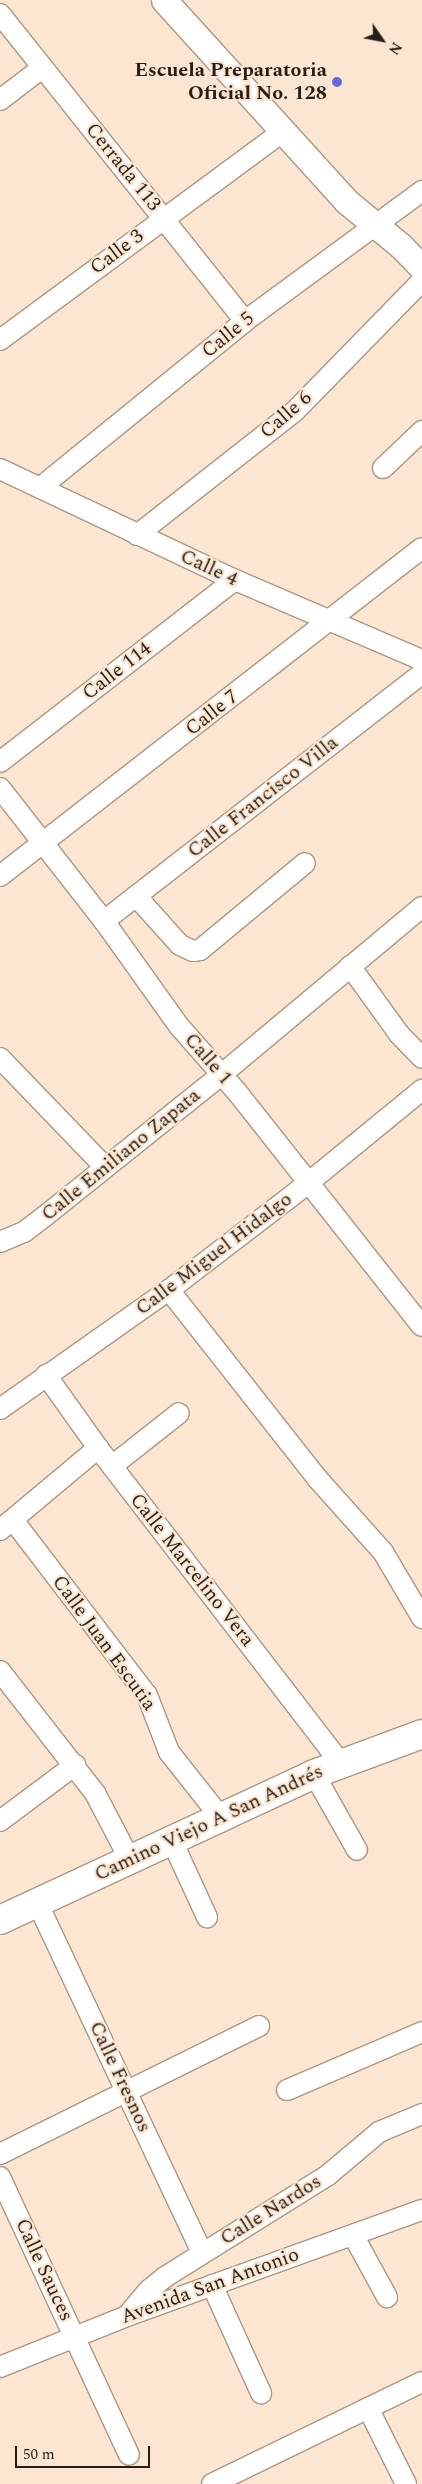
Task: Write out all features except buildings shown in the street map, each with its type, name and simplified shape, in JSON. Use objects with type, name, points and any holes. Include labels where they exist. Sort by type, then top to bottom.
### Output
[{"type":"main road","name":"Camino Viejo A San Andrés","points":[[0,1920],[222,1819],[314,1774],[422,1734]]},
{"type":"street","points":[[164,0],[346,201],[401,246],[422,268]]},
{"type":"street","name":"Cerrada 113","points":[[0,14],[164,217],[245,321]]},
{"type":"street","points":[[0,100],[42,68]]},
{"type":"street","name":"Calle 3","points":[[0,340],[164,217],[283,131]]},
{"type":"street","name":"Calle 5","points":[[41,487],[245,321],[422,191]]},
{"type":"street","name":"Calle 6","points":[[137,535],[294,412],[422,281]]},
{"type":"street","points":[[384,468],[422,431]]},
{"type":"street","name":"Calle 4","points":[[0,469],[235,580],[422,660]]},
{"type":"street","name":"Calle 7","points":[[0,876],[330,622],[422,548]]},
{"type":"street","name":"Calle 114","points":[[0,762],[235,580]]},
{"type":"street","name":"Calle Francisco Villa","points":[[104,921],[422,673]]},
{"type":"street","name":"Calle 1","points":[[0,788],[104,921],[178,1026],[221,1075],[422,1326]]},
{"type":"street","points":[[136,896],[180,945],[193,951],[200,950],[305,863]]},
{"type":"street","name":"Calle Emiliano Zapata","points":[[0,1242],[24,1232],[46,1216],[221,1075],[422,907]]},
{"type":"street","points":[[350,966],[399,1034],[422,1058]]},
{"type":"street","points":[[0,1058],[105,1167]]},
{"type":"street","name":"Calle Miguel Hidalgo","points":[[0,1409],[169,1290],[307,1184],[422,1090]]},
{"type":"street","points":[[169,1290],[316,1476],[383,1552],[422,1618]]},
{"type":"street","name":"Calle Marcelino Vera","points":[[46,1375],[98,1448],[341,1763]]},
{"type":"street","points":[[112,1466],[179,1413]]},
{"type":"street","points":[[6,1525],[98,1448]]},
{"type":"street","name":"Calle Juan Escutia","points":[[6,1525],[147,1695],[169,1752],[222,1819]]},
{"type":"street","points":[[2,1678],[75,1765],[95,1793],[130,1860]]},
{"type":"street","points":[[0,1821],[75,1765]]},
{"type":"street","points":[[314,1774],[357,1850]]},
{"type":"street","points":[[172,1841],[207,1917]]},
{"type":"street","name":"Calle Fresnos","points":[[37,1902],[202,2253]]},
{"type":"street","points":[[0,2154],[259,2026]]},
{"type":"street","points":[[287,2090],[422,2032]]},
{"type":"street","name":"Calle Nardos","points":[[127,2316],[149,2290],[202,2253],[328,2175],[379,2132],[422,2114]]},
{"type":"street","name":"Calle Sauces","points":[[0,2177],[129,2455]]},
{"type":"street","name":"Avenida San Antonio","points":[[0,2367],[127,2316],[422,2210]]},
{"type":"street","points":[[353,2235],[387,2297]]},
{"type":"street","points":[[212,2285],[261,2393]]},
{"type":"street","points":[[212,2484],[422,2382]]},
{"type":"street","points":[[368,2408],[406,2484]]},
{"type":"place","name":"Escuela Preparatoria Oficial No. 128","points":[[337,82]]}]
